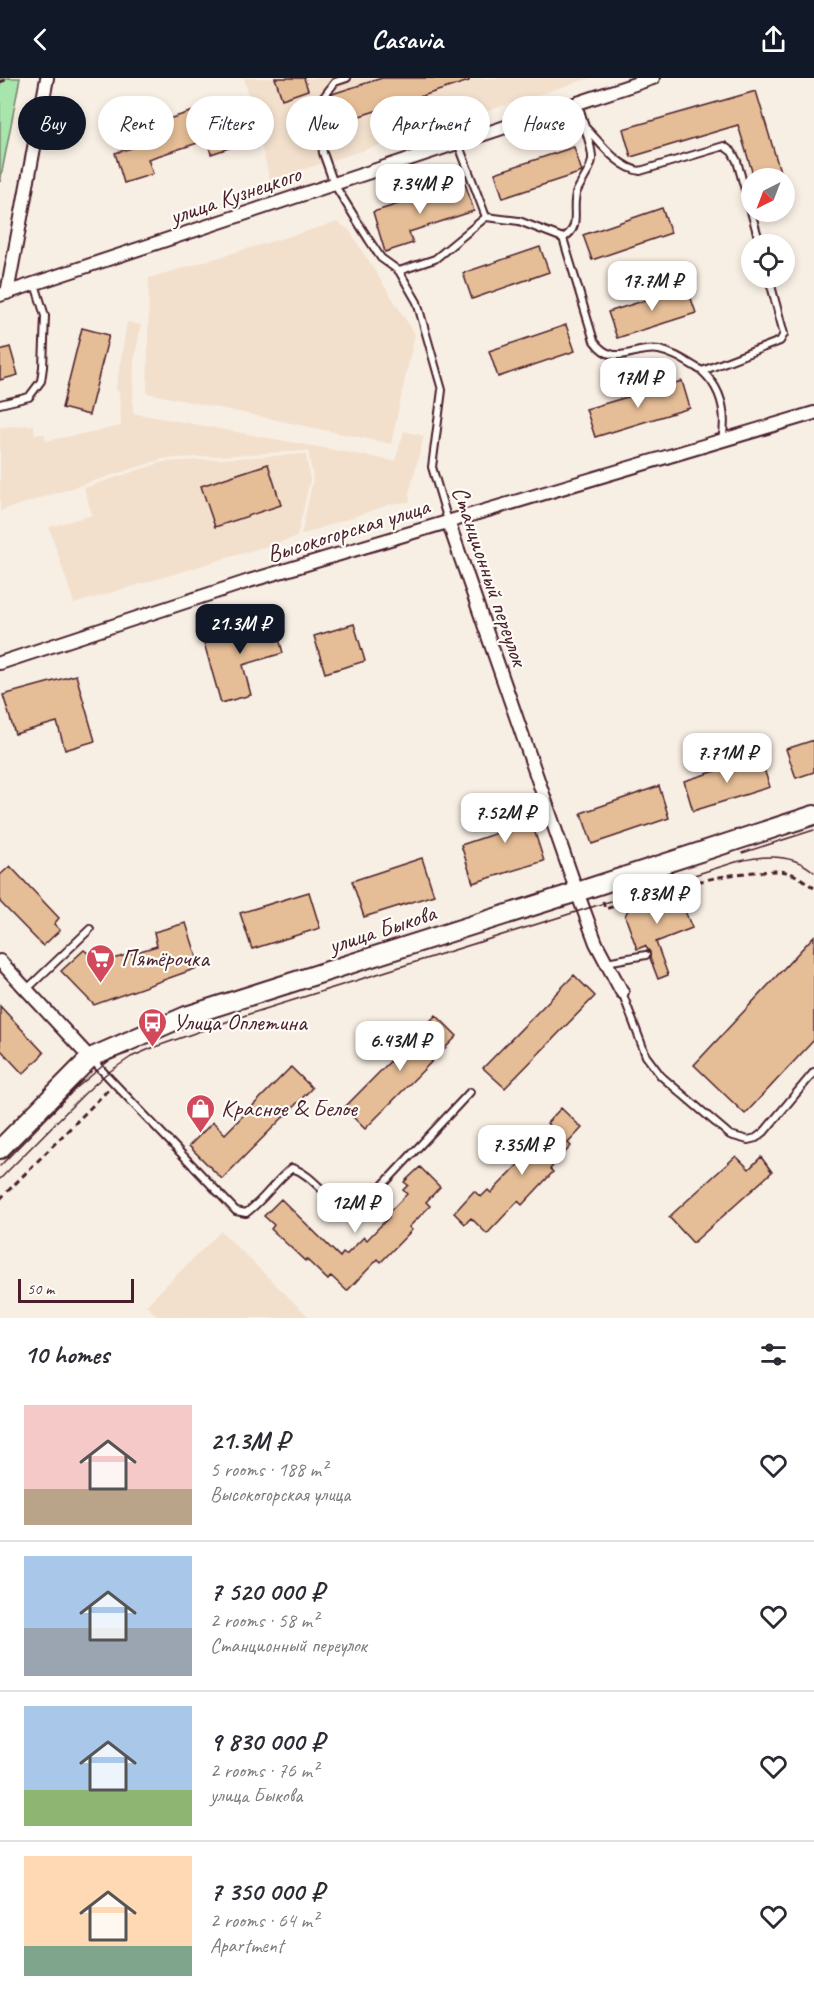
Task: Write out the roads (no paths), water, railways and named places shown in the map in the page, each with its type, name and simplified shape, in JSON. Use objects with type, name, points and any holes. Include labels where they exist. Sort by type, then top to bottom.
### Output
[{"type":"street","points":[[3,294],[47,78]]},
{"type":"street","name":"улица Кузнецкого","points":[[585,100],[630,82],[653,78]]},
{"type":"street","name":"улица Кузнецкого","points":[[3,294],[434,150]]},
{"type":"street","name":"Высокогорская улица","points":[[0,663],[249,581],[814,413]]},
{"type":"street","name":"Станционный переулок","points":[[448,521],[577,892],[596,943],[622,992]]},
{"type":"street","name":"улица Быкова","points":[[0,1149],[90,1058],[186,1016],[814,815]]},
{"type":"street","points":[[0,962],[90,1058]]},
{"type":"lane","points":[[334,80],[347,78]]},
{"type":"lane","name":"Станционный переулок","points":[[334,80],[323,98],[319,121],[323,153],[334,184],[381,258],[399,271],[417,302],[442,390],[432,467],[448,521]]},
{"type":"lane","points":[[399,271],[435,259],[486,217],[519,221],[563,238],[571,234],[575,226],[574,201],[592,162],[585,127]]},
{"type":"lane","points":[[585,127],[623,165],[632,170],[640,171],[724,146],[732,152],[737,161],[757,234]]},
{"type":"lane","points":[[461,150],[486,217]]},
{"type":"lane","points":[[563,238],[594,341],[600,350],[610,356],[645,350],[662,351],[685,360],[702,371],[713,381],[720,396],[725,426],[722,442]]},
{"type":"lane","points":[[0,404],[29,397],[41,381],[44,367],[45,315],[35,284]]},
{"type":"lane","points":[[702,371],[783,338],[783,325],[772,288]]},
{"type":"lane","points":[[26,990],[90,929]]},
{"type":"lane","points":[[606,962],[646,955]]},
{"type":"lane","points":[[622,992],[640,1043],[652,1067],[730,1135],[748,1140],[764,1132],[814,1072]]},
{"type":"lane","points":[[90,1058],[236,1211],[246,1213],[258,1205],[283,1175],[292,1168],[302,1171],[344,1209],[356,1210],[367,1202],[470,1092]]},
{"type":"tram line","points":[[742,853],[814,830]]},
{"type":"tram line","points":[[0,1179],[106,1074],[131,1057],[152,1048],[249,1014],[736,862],[777,857],[797,861],[814,872]]},
{"type":"tram line","points":[[0,1166],[74,1090],[111,1059],[129,1053]]},
{"type":"place","name":"Пятёрочка","points":[[100,984]]},
{"type":"place","name":"Улица Оплетина","points":[[152,1048]]},
{"type":"place","name":"Красное & Белое","points":[[200,1134]]}]
